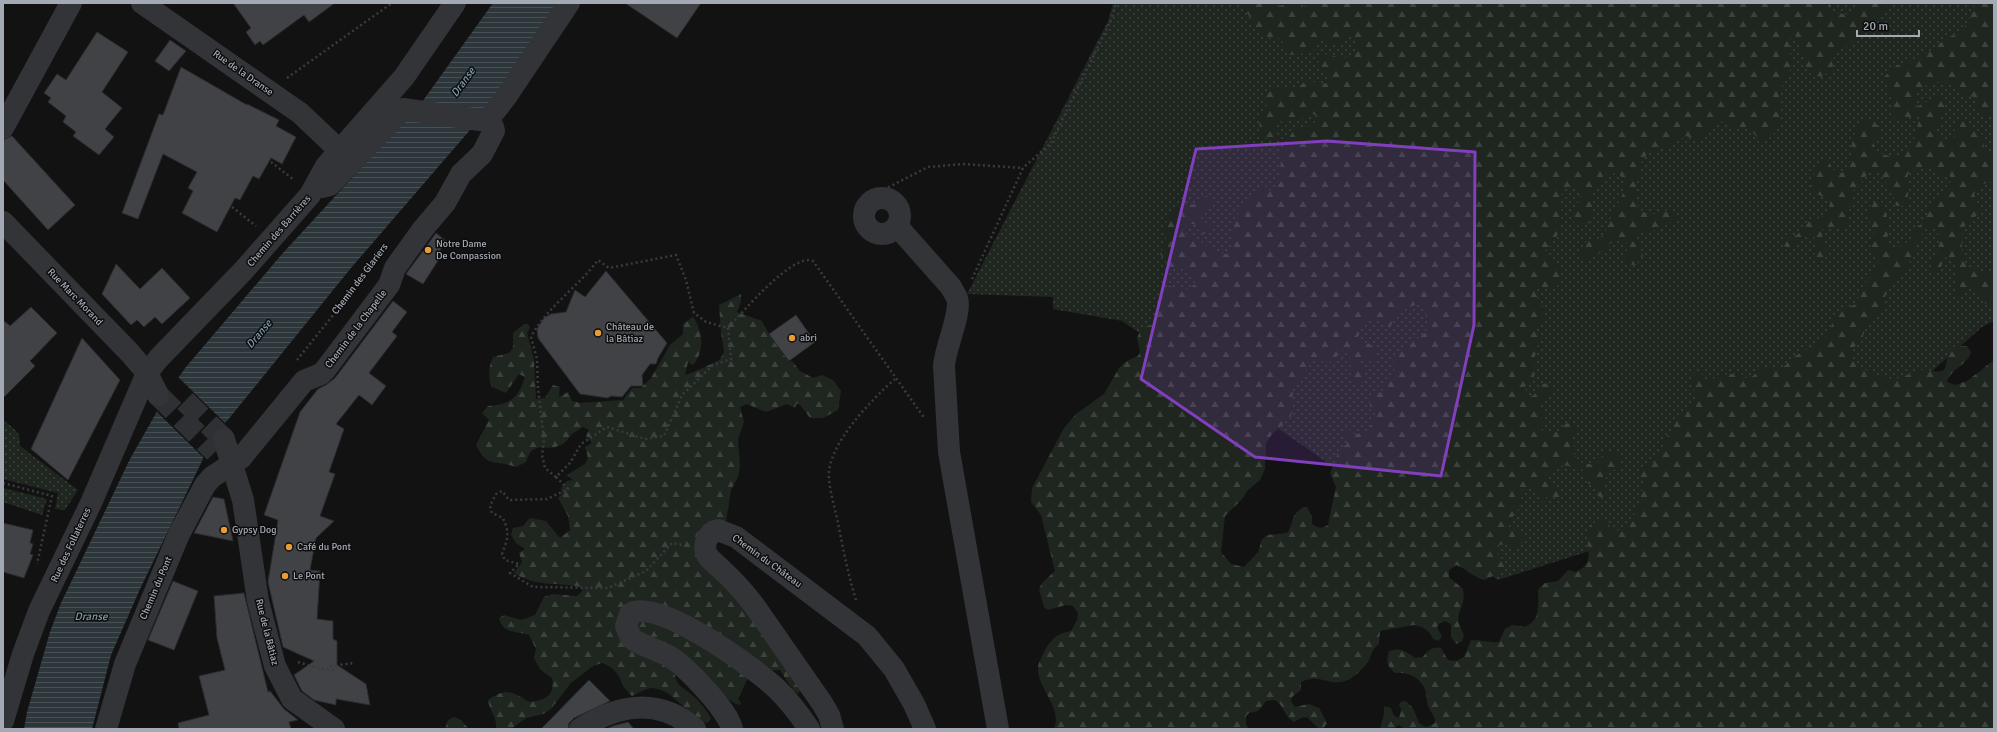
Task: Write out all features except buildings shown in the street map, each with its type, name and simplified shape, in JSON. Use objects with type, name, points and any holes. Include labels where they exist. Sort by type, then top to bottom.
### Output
[{"type":"street","points":[[3,128],[71,3]]},
{"type":"street","name":"Chemin des Barrières","points":[[148,373],[159,358],[207,310],[279,232],[310,195],[308,185],[404,77],[455,3]]},
{"type":"street","points":[[308,185],[322,187],[330,185],[403,109],[487,121],[506,97],[569,3]]},
{"type":"street","name":"Rue de la Dranse","points":[[154,7],[300,114],[339,150]]},
{"type":"street","name":"Chemin de la Chapelle","points":[[224,452],[241,458],[304,381],[321,374],[325,370],[389,285],[395,268],[423,228],[449,198],[461,174],[482,154],[494,131],[493,127],[487,121]]},
{"type":"street","points":[[882,199],[890,201],[897,208],[900,217],[897,226],[889,233],[882,234],[874,233],[866,225],[864,218],[866,208],[874,200],[882,199]]},
{"type":"street","name":"Rue Marc Morand","points":[[3,222],[163,388]]},
{"type":"street","points":[[897,226],[951,287],[957,298],[958,308],[944,356],[949,452],[998,729]]},
{"type":"street","name":"Rue des Follaterres","points":[[3,721],[23,654],[40,611],[91,503],[148,373]]},
{"type":"street","name":"Rue de la Bâtiaz","points":[[224,452],[243,500],[258,601],[278,676],[308,722],[334,729]]},
{"type":"street","name":"Chemin du Pont","points":[[106,729],[125,664],[179,534],[205,485],[212,477],[224,452]]},
{"type":"street","name":"Chemin du Château","points":[[706,549],[706,542],[711,532],[718,530],[725,531],[756,552],[867,636],[894,669],[914,704],[925,729]]},
{"type":"street","points":[[706,549],[708,556],[748,597],[796,664],[828,714],[833,729]]},
{"type":"street","points":[[732,729],[726,715],[690,673],[669,656],[631,638],[626,626],[630,614],[640,610],[653,612],[719,645],[747,664],[777,689],[809,729]]},
{"type":"street","points":[[580,729],[608,714],[630,708],[648,706],[676,716],[695,729]]},
{"type":"path","points":[[268,91],[392,3]]},
{"type":"path","points":[[958,308],[1023,168],[1051,143],[1112,20],[1116,3]]},
{"type":"path","points":[[271,162],[308,185]]},
{"type":"path","points":[[882,199],[881,193],[887,188],[928,167],[963,164],[1023,168]]},
{"type":"path","points":[[232,207],[247,217],[258,228]]},
{"type":"path","points":[[706,549],[672,542],[646,571],[608,588],[533,586],[510,573],[519,564],[505,560],[502,554],[507,541],[508,530],[503,518],[492,513],[490,506],[496,494],[502,491],[509,500],[547,499],[568,489],[545,468],[542,455],[544,440],[538,388],[537,359],[531,337],[539,322],[586,276],[598,260],[609,268],[676,255],[686,280],[694,313],[706,322],[728,328]]},
{"type":"path","name":"Chemin des Glariers","points":[[296,360],[338,309],[375,257]]},
{"type":"path","points":[[556,477],[570,463],[581,444],[607,427],[645,439],[664,436],[682,395],[713,365],[731,359],[728,328],[776,278],[792,266],[809,259],[813,261],[822,273],[895,379],[926,421]]},
{"type":"path","points":[[856,601],[847,573],[828,476],[833,456],[840,440],[862,412],[895,379]]},
{"type":"path","points":[[3,483],[52,496],[36,567]]},
{"type":"path","points":[[271,654],[318,668],[333,670],[331,666],[354,663]]},
{"type":"highlighted area","points":[[1327,141],[1475,152],[1474,325],[1441,476],[1255,457],[1141,379],[1196,149]]},
{"type":"green space","points":[[1113,3],[1994,3],[1994,321],[1982,327],[1807,482],[1498,580],[1122,321],[1053,309],[1053,297],[967,294],[1108,21]]},
{"type":"green space","points":[[1241,3],[1278,3],[1279,6],[1292,3],[1301,9],[1310,3],[1829,3],[1835,13],[1852,15],[1859,3],[1888,3],[1880,20],[1871,25],[1850,45],[1839,49],[1834,56],[1832,70],[1821,77],[1809,73],[1796,36],[1788,39],[1791,62],[1790,72],[1782,86],[1778,101],[1780,110],[1779,122],[1773,136],[1765,140],[1757,137],[1749,129],[1730,126],[1718,120],[1709,129],[1707,137],[1699,139],[1685,136],[1674,144],[1648,153],[1642,161],[1636,187],[1636,199],[1639,208],[1646,214],[1658,214],[1667,210],[1676,214],[1675,219],[1659,230],[1640,231],[1637,239],[1643,255],[1636,265],[1624,264],[1628,243],[1615,240],[1600,253],[1587,259],[1581,259],[1581,248],[1588,240],[1596,240],[1604,235],[1614,209],[1622,196],[1625,184],[1619,173],[1607,174],[1598,183],[1593,195],[1593,212],[1591,219],[1589,223],[1579,226],[1574,223],[1573,214],[1581,195],[1579,188],[1566,188],[1560,197],[1562,212],[1558,233],[1551,245],[1545,251],[1548,259],[1557,263],[1561,275],[1560,280],[1556,287],[1546,289],[1539,287],[1535,293],[1542,304],[1545,316],[1537,324],[1536,328],[1539,335],[1539,342],[1535,356],[1534,377],[1525,387],[1528,395],[1533,396],[1542,384],[1550,383],[1554,389],[1552,395],[1539,402],[1540,407],[1545,414],[1541,429],[1545,433],[1559,432],[1564,425],[1572,421],[1576,426],[1575,431],[1569,436],[1569,439],[1574,444],[1574,455],[1579,462],[1595,465],[1606,452],[1617,453],[1621,460],[1620,467],[1606,474],[1605,486],[1608,493],[1603,498],[1598,496],[1596,484],[1589,484],[1584,474],[1585,471],[1569,466],[1559,466],[1554,468],[1545,476],[1549,483],[1559,493],[1562,500],[1559,501],[1549,494],[1545,495],[1547,501],[1542,503],[1538,494],[1529,487],[1523,488],[1521,504],[1511,519],[1509,527],[1521,533],[1525,539],[1518,548],[1513,549],[1507,544],[1499,545],[1498,556],[1503,561],[1504,567],[1500,573],[1484,580],[1456,565],[1449,570],[1449,577],[1463,589],[1464,597],[1458,620],[1464,635],[1462,641],[1456,644],[1451,637],[1451,624],[1445,621],[1437,627],[1442,637],[1438,641],[1433,639],[1429,632],[1422,627],[1414,625],[1380,631],[1379,644],[1373,650],[1368,662],[1350,679],[1343,682],[1331,682],[1320,679],[1308,679],[1301,682],[1301,690],[1293,696],[1291,701],[1295,707],[1309,704],[1319,708],[1327,723],[1323,729],[1318,728],[1307,717],[1301,718],[1294,722],[1288,717],[1281,705],[1275,700],[1266,701],[1258,711],[1249,713],[1246,716],[1246,724],[1249,729],[1054,729],[1056,721],[1055,713],[1041,683],[1038,667],[1040,660],[1050,642],[1062,633],[1071,631],[1077,620],[1078,613],[1073,606],[1066,605],[1048,610],[1044,607],[1039,589],[1042,583],[1055,571],[1041,515],[1031,502],[1032,488],[1064,428],[1076,414],[1104,394],[1119,368],[1125,362],[1138,356],[1140,352],[1137,338],[1142,327],[1154,322],[1157,317],[1165,291],[1169,286],[1187,290],[1195,284],[1193,275],[1186,270],[1170,267],[1160,254],[1166,242],[1165,229],[1168,217],[1180,207],[1197,204],[1207,195],[1211,195],[1211,202],[1200,216],[1201,219],[1211,226],[1210,230],[1204,234],[1201,233],[1194,224],[1189,224],[1182,230],[1182,232],[1195,237],[1207,247],[1218,253],[1228,254],[1232,247],[1232,224],[1236,217],[1259,186],[1267,192],[1276,185],[1280,176],[1281,153],[1288,139],[1294,130],[1313,124],[1316,118],[1315,114],[1310,113],[1304,118],[1279,123],[1276,127],[1277,135],[1274,139],[1267,139],[1263,137],[1260,132],[1258,116],[1267,105],[1266,92],[1269,89],[1278,87],[1295,88],[1308,80],[1321,84],[1328,83],[1330,78],[1326,71],[1318,64],[1319,56],[1327,54],[1345,58],[1351,57],[1356,53],[1355,38],[1350,35],[1346,36],[1338,44],[1322,41],[1318,42],[1314,51],[1310,53],[1288,55],[1282,41],[1278,38],[1266,38],[1259,32]],"holes":[[[1418,304],[1424,305],[1427,321],[1426,332],[1392,359],[1396,366],[1387,383],[1382,391],[1369,399],[1370,406],[1375,412],[1371,425],[1367,430],[1359,434],[1354,434],[1349,429],[1344,429],[1343,433],[1348,439],[1347,444],[1338,451],[1330,473],[1336,487],[1328,525],[1320,528],[1312,524],[1312,517],[1307,507],[1304,507],[1294,516],[1287,533],[1268,535],[1262,539],[1258,552],[1244,567],[1231,564],[1221,552],[1225,516],[1243,498],[1247,491],[1260,480],[1265,469],[1266,443],[1272,434],[1290,418],[1292,412],[1293,388],[1306,374],[1307,361],[1332,362],[1342,350],[1348,351],[1352,382],[1358,385],[1365,380],[1365,373],[1358,364],[1360,360],[1371,362],[1376,357],[1375,348],[1368,343],[1362,344],[1358,337],[1365,320],[1374,319],[1389,328],[1394,318],[1402,310]]]},
{"type":"green space","points":[[1975,3],[1994,3],[1994,118],[1986,116],[1977,106],[1975,97],[1963,93],[1948,83],[1942,82],[1925,86],[1917,94],[1916,105],[1918,106],[1938,96],[1943,96],[1947,101],[1937,129],[1938,137],[1940,138],[1949,140],[1953,138],[1955,136],[1954,124],[1959,120],[1968,122],[1985,137],[1985,150],[1992,156],[1994,182],[1982,185],[1974,194],[1979,205],[1979,214],[1970,220],[1964,228],[1962,251],[1965,262],[1968,266],[1984,272],[1992,270],[1991,258],[1994,252],[1994,303],[1993,305],[1986,304],[1978,291],[1967,285],[1959,296],[1956,295],[1955,289],[1957,273],[1955,263],[1951,257],[1944,258],[1940,270],[1936,273],[1932,269],[1940,239],[1935,229],[1926,228],[1905,270],[1887,291],[1884,309],[1880,315],[1868,323],[1861,341],[1853,348],[1852,358],[1867,371],[1880,377],[1893,379],[1920,370],[1938,372],[1944,370],[1948,352],[1951,347],[1967,346],[1971,352],[1969,357],[1952,373],[1947,382],[1955,385],[1967,381],[1994,360],[1994,729],[1405,729],[1399,725],[1393,729],[1380,729],[1384,714],[1384,706],[1391,708],[1394,716],[1399,718],[1401,709],[1399,705],[1401,702],[1406,701],[1413,708],[1419,723],[1426,727],[1435,723],[1428,706],[1424,687],[1415,677],[1403,673],[1395,673],[1392,670],[1388,664],[1389,651],[1396,649],[1403,650],[1415,658],[1423,657],[1433,649],[1441,648],[1448,660],[1456,661],[1464,657],[1471,640],[1499,642],[1505,629],[1512,625],[1525,627],[1534,620],[1538,612],[1538,590],[1545,583],[1558,581],[1568,570],[1576,572],[1585,566],[1588,559],[1588,529],[1593,523],[1604,519],[1608,523],[1611,531],[1619,530],[1625,527],[1638,506],[1644,482],[1640,475],[1640,469],[1645,464],[1651,465],[1655,461],[1678,416],[1691,405],[1696,396],[1691,382],[1693,374],[1698,371],[1702,373],[1703,378],[1708,382],[1721,375],[1741,373],[1744,378],[1750,378],[1763,368],[1779,368],[1786,365],[1790,359],[1823,340],[1830,333],[1833,318],[1837,312],[1856,304],[1863,285],[1877,270],[1879,265],[1870,247],[1874,233],[1866,214],[1870,206],[1877,201],[1882,202],[1890,230],[1885,243],[1888,246],[1891,248],[1898,247],[1911,238],[1912,231],[1925,220],[1932,201],[1945,189],[1951,180],[1950,176],[1946,174],[1939,175],[1927,167],[1909,172],[1907,181],[1907,202],[1905,206],[1897,206],[1893,202],[1895,195],[1881,176],[1876,171],[1868,173],[1859,186],[1853,191],[1847,224],[1845,227],[1830,227],[1822,229],[1822,235],[1828,255],[1818,261],[1814,257],[1816,242],[1813,235],[1807,234],[1792,250],[1786,250],[1784,245],[1786,239],[1797,235],[1805,223],[1827,215],[1830,205],[1827,198],[1813,193],[1811,183],[1812,179],[1824,159],[1829,160],[1832,169],[1841,173],[1847,168],[1850,162],[1852,141],[1860,126],[1869,119],[1874,121],[1881,132],[1874,139],[1874,149],[1884,154],[1893,156],[1900,155],[1912,144],[1918,127],[1919,117],[1912,116],[1899,119],[1891,118],[1891,98],[1884,77],[1897,65],[1919,59],[1947,38],[1960,32],[1969,22]]},
{"type":"green space","points":[[741,294],[741,302],[737,312],[762,321],[770,336],[789,362],[792,361],[800,371],[813,378],[822,375],[833,380],[841,391],[838,410],[823,418],[810,418],[797,403],[795,408],[787,404],[766,412],[747,404],[740,407],[744,422],[738,439],[740,467],[738,477],[731,490],[726,521],[722,530],[698,556],[704,567],[722,575],[804,683],[798,694],[793,690],[780,670],[751,671],[738,699],[741,703],[740,705],[727,698],[706,675],[685,656],[662,641],[654,638],[670,662],[678,684],[697,699],[708,713],[711,719],[707,723],[693,715],[667,693],[660,690],[650,688],[632,696],[624,687],[614,670],[602,663],[593,666],[571,683],[550,710],[543,714],[526,718],[511,729],[496,729],[495,718],[488,700],[504,692],[508,692],[518,695],[529,702],[540,700],[551,693],[553,684],[552,678],[540,669],[534,658],[536,649],[529,635],[511,631],[503,627],[499,618],[504,615],[521,620],[535,615],[544,597],[552,594],[577,596],[582,591],[581,587],[538,582],[514,573],[522,562],[519,553],[525,549],[516,543],[511,535],[513,528],[523,526],[530,518],[546,521],[560,538],[570,530],[568,516],[558,498],[562,494],[561,488],[567,481],[573,480],[567,475],[585,464],[588,458],[585,447],[592,443],[586,436],[589,430],[583,427],[572,434],[561,445],[550,448],[536,448],[532,450],[526,462],[516,467],[492,462],[484,457],[476,445],[489,420],[482,413],[488,406],[502,404],[512,399],[520,391],[525,377],[519,374],[506,393],[492,387],[489,379],[489,372],[493,357],[509,353],[513,348],[513,333],[524,324],[528,324],[530,327],[527,333],[534,359],[536,399],[545,398],[553,385],[560,387],[559,397],[568,392],[572,401],[581,403],[623,400],[632,388],[641,388],[651,378],[670,345],[683,334],[683,324],[693,317],[701,335],[701,348],[697,360],[693,365],[688,362],[685,375],[719,360],[724,352],[719,305]]},
{"type":"green space","points":[[3,420],[18,434],[20,446],[78,490],[65,510],[55,509],[58,493],[3,479]]},
{"type":"green space","points":[[3,488],[47,499],[42,515],[3,502]]},
{"type":"green space","points":[[454,717],[461,720],[469,729],[445,729],[448,720]]},
{"type":"water","name":"Dranse","points":[[493,3],[560,3],[491,103],[470,130],[351,268],[227,421],[216,429],[206,441],[203,459],[140,589],[111,655],[92,729],[24,729],[27,712],[50,632],[61,603],[130,459],[168,392],[186,367],[282,254],[422,102]]},
{"type":"pier","points":[[177,376],[226,424],[211,436],[205,445],[205,459],[155,410]]},
{"type":"tunnel","points":[[158,395],[215,452]]},
{"type":"tunnel","points":[[185,401],[224,439]]},
{"type":"place","name":"Notre Dame De Compassion","points":[[428,250]]},
{"type":"place","name":"Château de la Bâtiaz","points":[[598,333]]},
{"type":"place","name":"abri","points":[[792,338]]},
{"type":"place","name":"Gypsy Dog","points":[[224,530]]},
{"type":"place","name":"Café du Pont","points":[[289,547]]},
{"type":"place","name":"Le Pont","points":[[285,576]]}]
